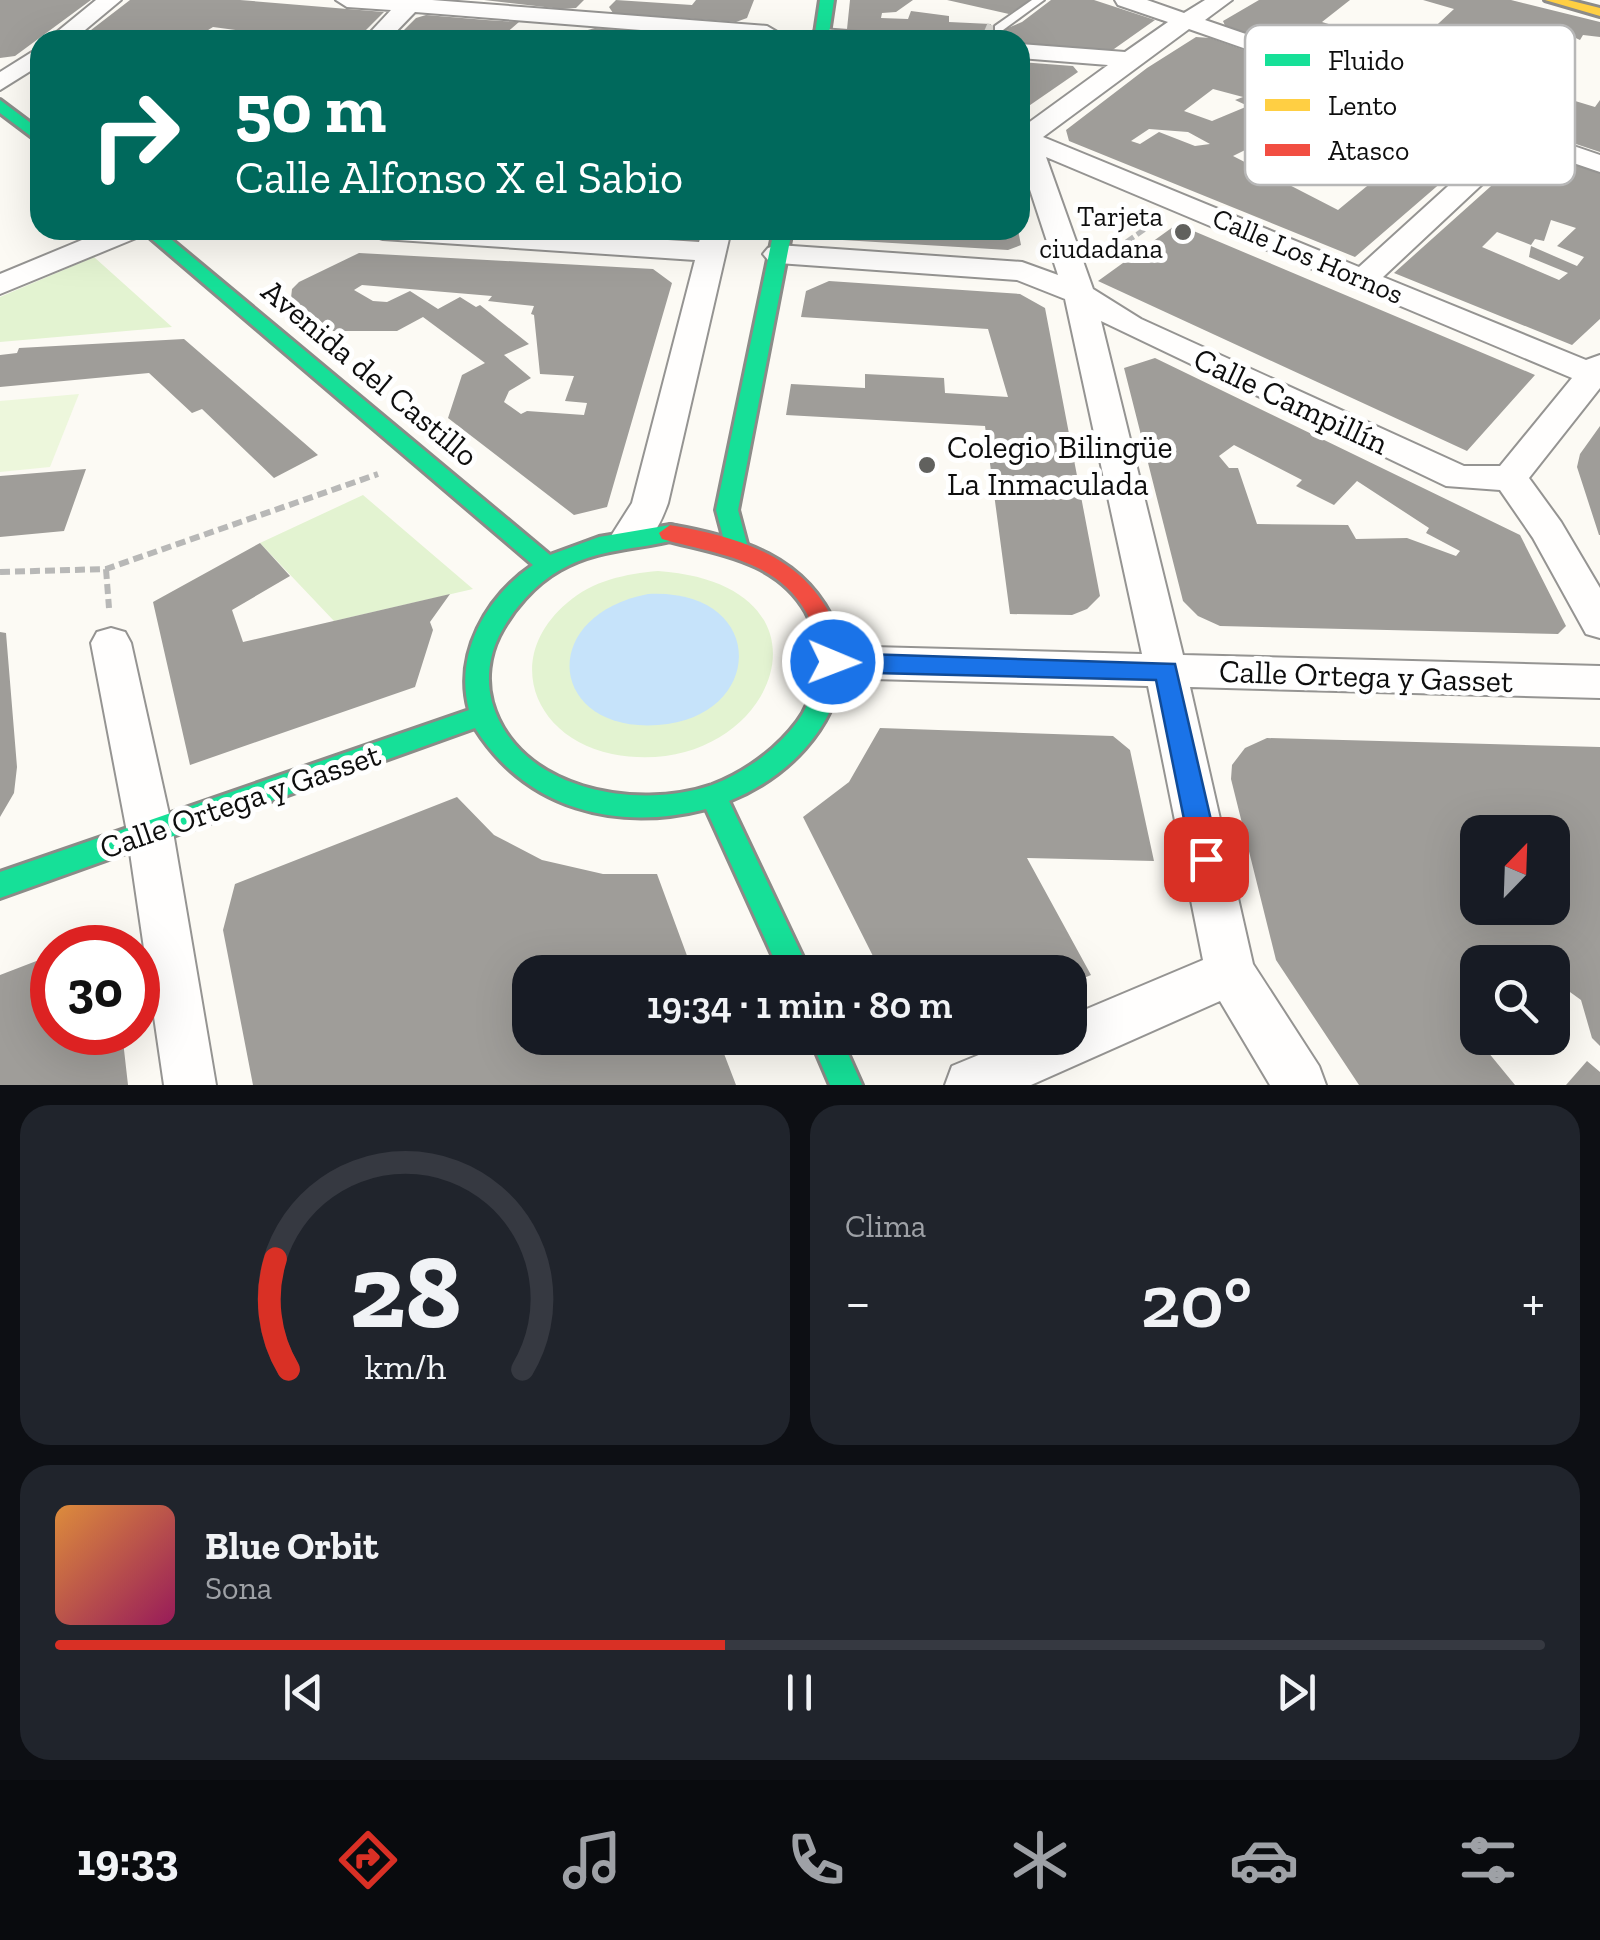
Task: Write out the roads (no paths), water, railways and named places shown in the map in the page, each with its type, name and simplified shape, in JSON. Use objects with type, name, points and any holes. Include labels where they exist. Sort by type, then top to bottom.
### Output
[{"type":"main road","points":[[822,30],[828,0]]},
{"type":"main road","points":[[1552,0],[1600,12]]},
{"type":"main road","points":[[0,105],[30,130]]},
{"type":"main road","name":"Avenida del Castillo","points":[[159,240],[549,566]]},
{"type":"main road","points":[[736,544],[727,510],[781,242]]},
{"type":"main road","points":[[636,529],[736,544],[793,576],[816,603],[830,634],[833,662],[825,703],[801,740],[755,778],[714,797],[666,807],[602,805],[545,786],[505,756],[481,716],[474,677],[483,640],[514,594],[549,566],[636,529]]},
{"type":"main road","name":"Calle Ortega y Gasset","points":[[0,886],[481,716]]},
{"type":"main road","points":[[714,797],[786,955]]},
{"type":"main road","points":[[832,1055],[846,1085]]},
{"type":"street","points":[[71,30],[110,0]]},
{"type":"street","points":[[347,0],[412,2],[579,19],[770,22]]},
{"type":"street","points":[[568,30],[599,0]]},
{"type":"street","points":[[1126,0],[1245,42]]},
{"type":"street","points":[[1030,132],[1185,21],[1221,0]]},
{"type":"street","points":[[385,30],[412,2]]},
{"type":"street","points":[[1030,52],[1131,60]]},
{"type":"street","points":[[0,83],[30,61]]},
{"type":"street","name":"Calle Los Hornos","points":[[1030,140],[1597,372]]},
{"type":"street","points":[[1575,156],[1600,164]]},
{"type":"street","points":[[1030,157],[1076,287],[1166,670],[1230,972],[1300,1085]]},
{"type":"street","points":[[1364,279],[1466,185]]},
{"type":"street","points":[[0,284],[120,240]]},
{"type":"street","points":[[636,529],[714,241],[684,240]]},
{"type":"street","name":"Calle Campillín","points":[[781,242],[1022,271],[1076,287],[1130,326],[1458,478],[1510,478]]},
{"type":"street","points":[[1597,372],[1510,478],[1548,531],[1600,623]]},
{"type":"street","points":[[111,643],[150,832],[190,1085]]},
{"type":"street","name":"Calle Ortega y Gasset","points":[[833,662],[1600,682]]},
{"type":"street","points":[[970,1085],[1230,972]]},
{"type":"lane","points":[[999,28],[1040,0]]},
{"type":"lane","points":[[636,529],[666,506],[688,408]]},
{"type":"water","points":[[648,594],[687,598],[716,611],[733,631],[739,654],[734,678],[719,700],[694,717],[658,725],[622,723],[595,711],[577,693],[570,671],[573,647],[587,625],[612,606]]},
{"type":"place","name":"Tarjeta ciudadana","points":[[1183,232]]},
{"type":"place","name":"Colegio Bilingüe La Inmaculada","points":[[927,465]]}]
